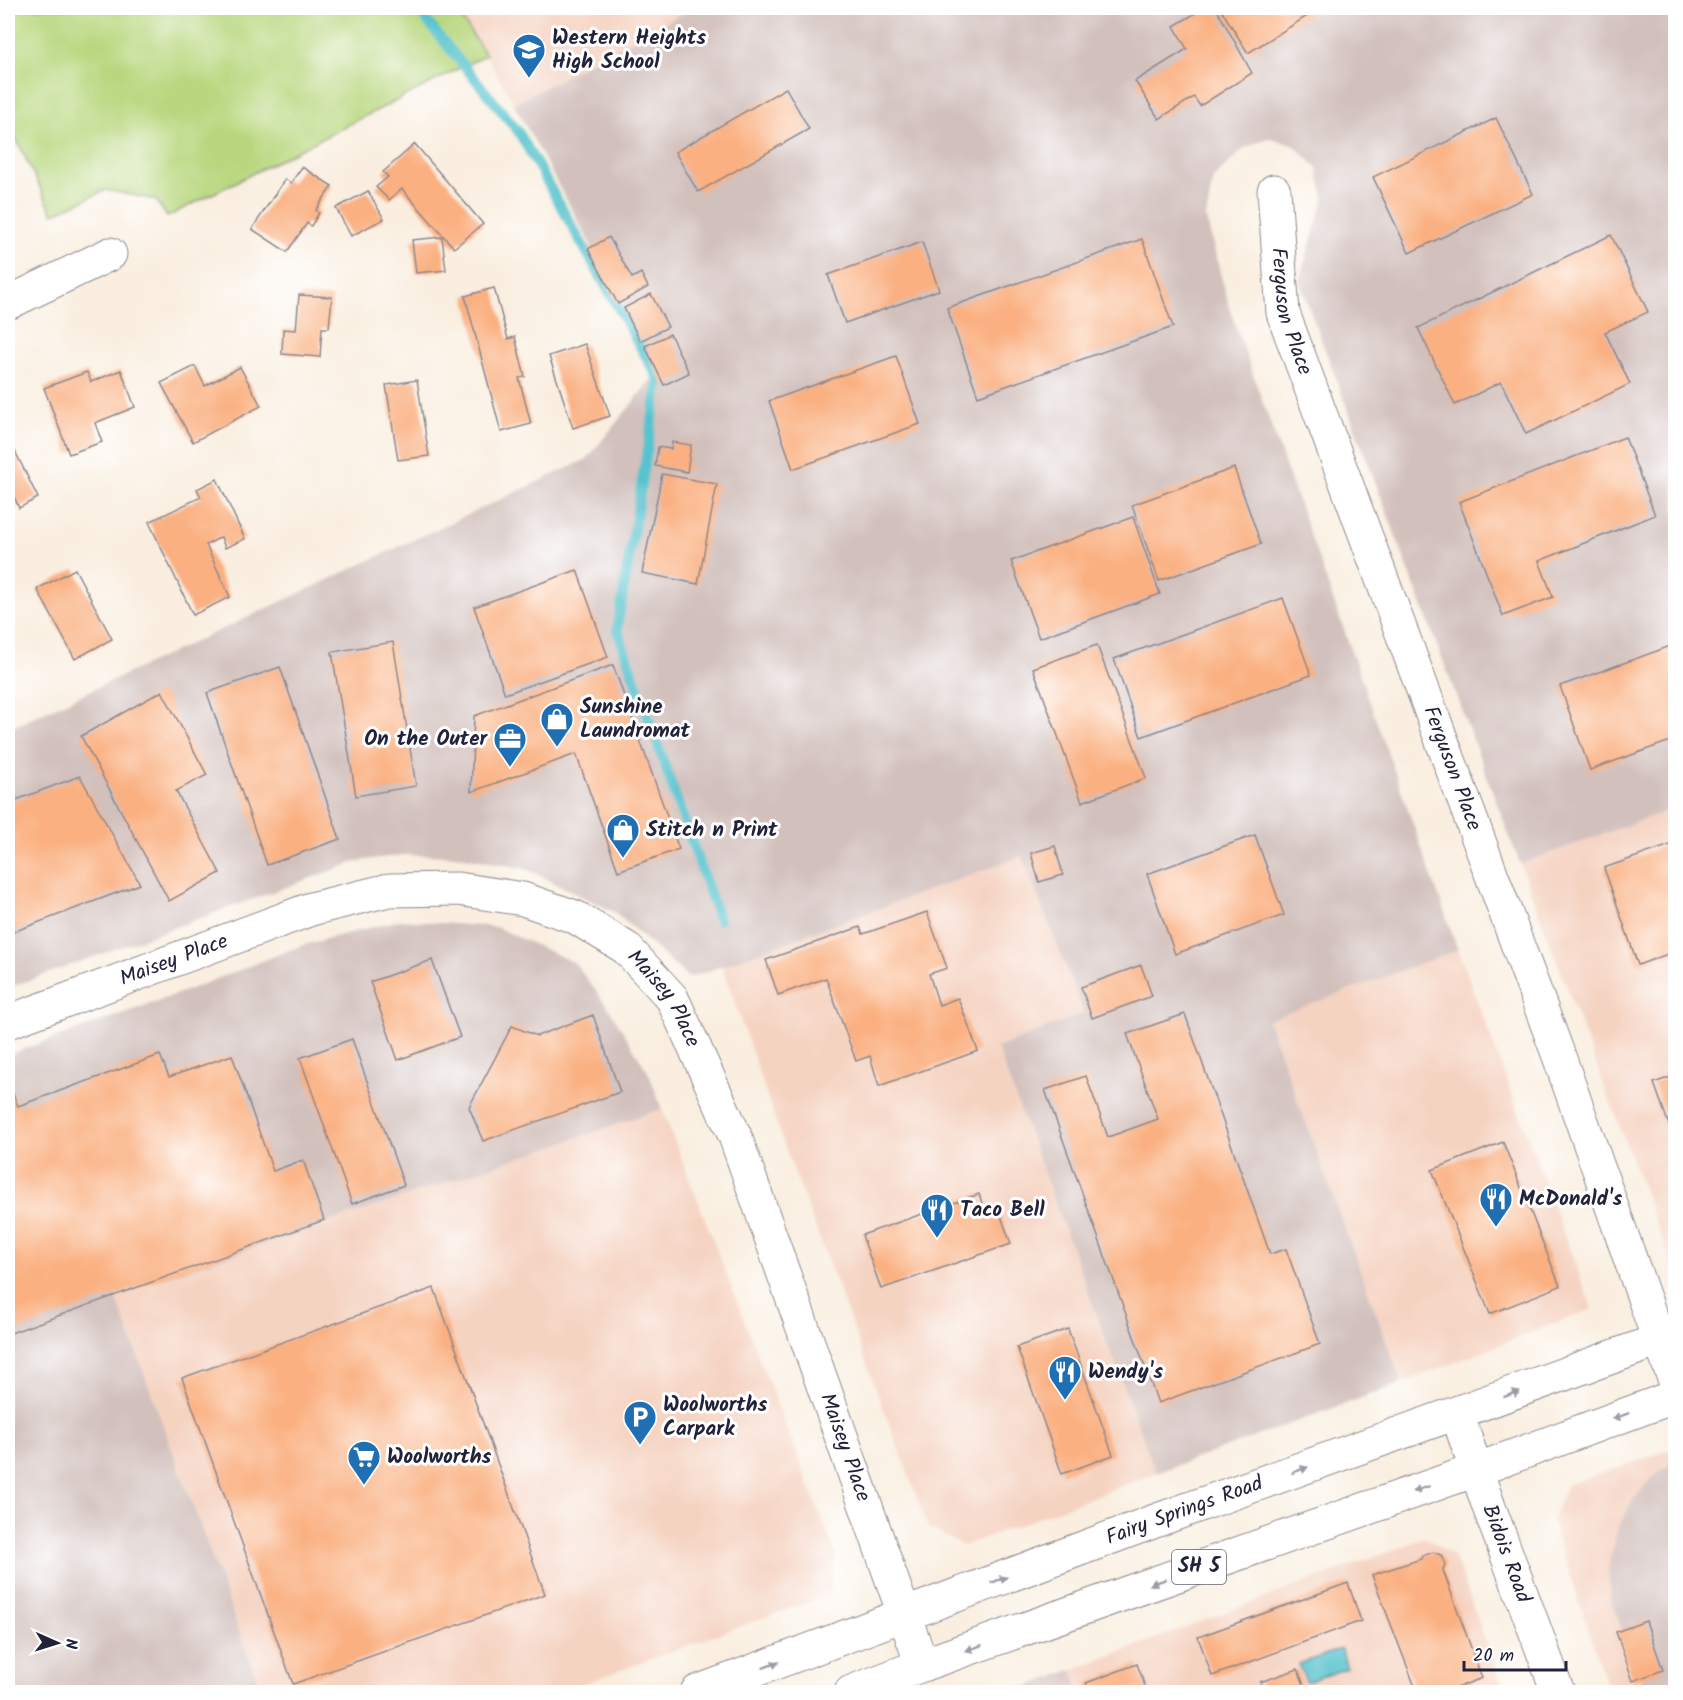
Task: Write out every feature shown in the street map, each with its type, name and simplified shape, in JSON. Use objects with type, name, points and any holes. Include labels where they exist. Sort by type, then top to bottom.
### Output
[{"type":"main road","name":"Ferguson Place","points":[[1274,191],[1283,313],[1560,1059],[1667,1337],[1676,1383]]},
{"type":"main road","points":[[8,303],[110,254]]},
{"type":"main road","name":"Maisey Place","points":[[8,1022],[311,909],[389,890],[458,889],[523,899],[575,917],[626,948],[672,998],[735,1136],[922,1665]]},
{"type":"main road","name":"Fairy Springs Road","points":[[697,1692],[1155,1521],[1667,1337]]},
{"type":"main road","name":"SH 5","points":[[851,1692],[1476,1470],[1676,1396]]},
{"type":"main road","name":"Bidois Road","points":[[1457,1414],[1558,1692]]},
{"type":"shaded area","name":"Western Heights High School","points":[[455,8],[692,8],[514,104],[486,55]]},
{"type":"shaded area","points":[[692,8],[1675,8],[1675,808],[1520,864],[1299,281],[1324,199],[1317,168],[1294,145],[1268,138],[1245,148],[1213,178],[1206,218],[1230,310],[1458,950],[1268,1020],[1402,1383],[1156,1473],[997,1048],[1084,1013],[1022,856],[689,978],[616,913],[526,869],[459,856],[404,855],[358,861],[8,988],[8,729],[587,459],[659,370],[514,104]]},
{"type":"shaded area","points":[[1675,808],[1675,1273],[1520,864]]},
{"type":"shaded area","points":[[1022,856],[1084,1013],[997,1048],[1156,1473],[963,1546],[928,1527],[779,1131],[722,966]]},
{"type":"shaded area","points":[[400,920],[496,927],[575,963],[610,1010],[649,1074],[662,1109],[115,1295],[262,1692],[8,1692],[8,1055],[188,990],[303,945]]},
{"type":"shaded area","points":[[1458,950],[1592,1309],[1402,1383],[1268,1019]]},
{"type":"shaded area","points":[[662,1109],[836,1555],[829,1594],[561,1692],[262,1692],[115,1295]]},
{"type":"shaded area","points":[[1675,1448],[1675,1692],[1609,1692],[1552,1520],[1567,1485]]},
{"type":"shaded area","points":[[1675,1460],[1675,1692],[1646,1692],[1610,1598],[1608,1568],[1617,1530],[1632,1501],[1653,1477]]},
{"type":"shaded area","points":[[1425,1538],[1454,1556],[1505,1692],[1080,1692],[1072,1670]]},
{"type":"shaded area","points":[[1072,1670],[1080,1692],[1012,1692]]},
{"type":"green space","points":[[8,8],[455,8],[486,55],[167,217],[156,200],[106,190],[53,214],[8,122]]},
{"type":"water","points":[[1341,1649],[1347,1668],[1306,1682],[1299,1664]]},
{"type":"building","points":[[1204,8],[1216,8],[1252,73],[1200,106],[1194,97],[1159,119],[1135,81],[1187,49],[1174,26]]},
{"type":"building","points":[[1220,8],[1320,8],[1248,53]]},
{"type":"building","points":[[786,88],[809,129],[698,192],[675,152]]},
{"type":"building","points":[[1496,118],[1533,194],[1409,253],[1373,177]]},
{"type":"building","points":[[415,144],[483,224],[454,248],[402,189],[389,200],[376,187],[388,177],[383,172]]},
{"type":"building","points":[[302,167],[332,186],[316,210],[319,213],[311,226],[307,223],[287,252],[252,229],[285,179],[291,183]]},
{"type":"building","points":[[368,191],[384,219],[351,236],[336,208]]},
{"type":"building","points":[[1611,235],[1648,312],[1605,332],[1630,384],[1526,434],[1501,382],[1455,405],[1418,328]]},
{"type":"building","points":[[442,237],[446,270],[416,273],[412,240]]},
{"type":"building","points":[[609,237],[632,278],[641,273],[648,287],[618,304],[588,249]]},
{"type":"building","points":[[1142,239],[1173,327],[978,396],[947,308]]},
{"type":"building","points":[[922,242],[939,290],[845,323],[828,275]]},
{"type":"building","points":[[494,288],[508,339],[515,337],[525,377],[519,378],[531,424],[501,432],[465,296]]},
{"type":"building","points":[[651,294],[668,327],[640,341],[624,308]]},
{"type":"building","points":[[299,295],[332,297],[329,328],[322,328],[320,357],[282,354],[283,329],[296,330]]},
{"type":"building","points":[[670,334],[689,373],[664,385],[645,346]]},
{"type":"building","points":[[585,344],[610,416],[573,428],[549,356]]},
{"type":"building","points":[[896,356],[920,424],[793,469],[769,401]]},
{"type":"building","points":[[195,366],[205,386],[240,367],[261,406],[193,442],[161,383]]},
{"type":"building","points":[[121,370],[135,407],[95,423],[102,442],[69,454],[44,388],[87,372],[91,382]]},
{"type":"building","points":[[417,380],[429,456],[398,460],[386,385]]},
{"type":"building","points":[[1625,437],[1655,515],[1539,561],[1553,597],[1503,616],[1459,502]]},
{"type":"building","points":[[672,442],[691,445],[687,472],[655,466],[658,447],[671,449]]},
{"type":"building","points":[[11,443],[38,498],[19,508],[11,490],[8,491],[8,445]]},
{"type":"building","points":[[1234,468],[1261,544],[1159,581],[1132,505]]},
{"type":"building","points":[[662,474],[717,484],[698,584],[642,573]]},
{"type":"building","points":[[217,479],[245,539],[225,548],[221,537],[206,545],[230,597],[193,615],[149,522],[201,497],[197,489]]},
{"type":"building","points":[[1133,517],[1160,594],[1039,638],[1011,561]]},
{"type":"building","points":[[75,569],[112,639],[75,659],[37,589]]},
{"type":"building","points":[[577,570],[608,657],[505,694],[474,607]]},
{"type":"building","points":[[1283,598],[1311,675],[1141,737],[1114,659]]},
{"type":"building","points":[[393,642],[416,786],[356,796],[332,652]]},
{"type":"building","points":[[1676,644],[1676,739],[1590,770],[1560,686]]},
{"type":"building","points":[[1097,645],[1146,778],[1082,802],[1033,668]]},
{"type":"building","points":[[613,665],[679,849],[618,871],[576,754],[471,792],[474,716]]},
{"type":"building","points":[[280,667],[340,839],[267,865],[207,693]]},
{"type":"building","points":[[162,691],[207,775],[176,791],[220,873],[169,901],[81,736]]},
{"type":"building","points":[[80,776],[140,884],[8,934],[8,803]]},
{"type":"building","points":[[1255,835],[1284,915],[1175,954],[1147,874]]},
{"type":"building","points":[[1676,843],[1676,951],[1638,965],[1604,868]]},
{"type":"building","points":[[1055,846],[1063,875],[1039,882],[1031,853]]},
{"type":"building","points":[[927,912],[947,968],[929,974],[939,1005],[958,998],[978,1051],[879,1086],[870,1056],[856,1061],[826,978],[778,995],[766,960],[860,927],[863,934]]},
{"type":"building","points":[[432,960],[460,1037],[398,1060],[370,982]]},
{"type":"building","points":[[1141,965],[1152,996],[1092,1018],[1081,987]]},
{"type":"building","points":[[1185,1014],[1270,1254],[1286,1249],[1320,1344],[1158,1403],[1045,1090],[1086,1076],[1108,1137],[1158,1119],[1127,1034]]},
{"type":"building","points":[[593,1015],[620,1092],[483,1141],[469,1107],[512,1026],[537,1036]]},
{"type":"building","points":[[352,1039],[404,1185],[352,1204],[300,1058]]},
{"type":"building","points":[[160,1055],[169,1077],[232,1055],[273,1171],[303,1160],[324,1220],[8,1334],[8,1093],[12,1092],[18,1106]]},
{"type":"building","points":[[1676,1075],[1676,1142],[1675,1142],[1654,1083]]},
{"type":"building","name":"McDonald's","points":[[1503,1142],[1560,1286],[1490,1314],[1432,1170]]},
{"type":"building","name":"Taco Bell","points":[[979,1194],[987,1218],[1000,1213],[1011,1244],[881,1289],[862,1235]]},
{"type":"building","name":"Woolworths","points":[[434,1288],[545,1594],[293,1684],[182,1378]]},
{"type":"building","name":"Wendy's","points":[[1068,1329],[1113,1455],[1062,1474],[1017,1347]]},
{"type":"building","points":[[1433,1552],[1441,1555],[1445,1564],[1443,1570],[1482,1678],[1446,1692],[1417,1692],[1372,1575],[1421,1559],[1422,1556]]},
{"type":"building","points":[[1348,1583],[1361,1621],[1212,1676],[1198,1637]]},
{"type":"building","points":[[1646,1621],[1663,1670],[1633,1681],[1616,1632]]},
{"type":"building","points":[[1137,1664],[1147,1692],[1089,1692],[1086,1683]]},
{"type":"building","points":[[1298,1669],[1304,1685],[1285,1692],[1264,1692],[1260,1682]]},
{"type":"waterway","points":[[416,8],[518,131],[659,380],[617,629],[719,920]]},
{"type":"place","name":"Western Heights High School","points":[[529,79]]},
{"type":"place","name":"Sunshine Laundromat","points":[[557,748]]},
{"type":"place","name":"On the Outer","points":[[510,768]]},
{"type":"place","name":"Stitch n Print","points":[[623,859]]},
{"type":"place","name":"McDonald's","points":[[1496,1228]]},
{"type":"place","name":"Taco Bell","points":[[937,1239]]},
{"type":"place","name":"Wendy's","points":[[1065,1401]]},
{"type":"place","name":"Woolworths Carpark","points":[[640,1446]]},
{"type":"place","name":"Woolworths","points":[[364,1486]]}]
